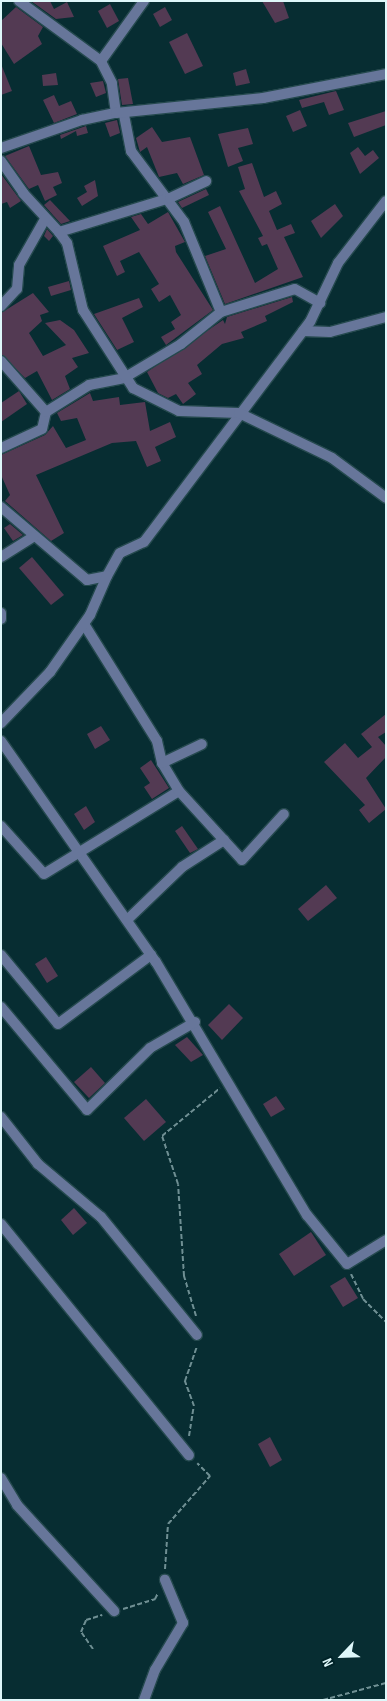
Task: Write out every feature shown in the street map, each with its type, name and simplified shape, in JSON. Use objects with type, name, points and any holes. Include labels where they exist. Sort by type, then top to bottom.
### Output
[{"type":"street","points":[[19,1],[96,62],[101,61],[144,1]]},
{"type":"street","points":[[101,61],[112,83],[131,151],[170,198],[206,270],[221,312]]},
{"type":"street","points":[[1,148],[120,114],[276,96],[386,74]]},
{"type":"street","points":[[1,161],[45,219],[59,232],[68,244],[83,310],[124,378],[133,388],[179,411],[239,413],[332,458],[386,498]]},
{"type":"street","points":[[59,232],[170,198],[206,181]]},
{"type":"street","points":[[1,723],[50,672],[84,624],[120,553],[144,542],[239,413],[303,332],[320,303],[338,263],[386,201]]},
{"type":"street","points":[[1,306],[17,289],[19,265],[45,219]]},
{"type":"street","points":[[1,448],[42,429],[46,412],[88,385],[124,378],[181,344],[221,312],[295,289],[320,303]]},
{"type":"street","points":[[303,332],[330,332],[386,316]]},
{"type":"street","points":[[1,361],[46,412]]},
{"type":"street","points":[[1,507],[33,537],[87,580],[107,576]]},
{"type":"street","points":[[1,557],[33,537]]},
{"type":"street","points":[[1,613],[1,618]]},
{"type":"street","points":[[84,624],[157,741],[162,763],[179,791],[242,860],[284,814]]},
{"type":"street","points":[[1,741],[127,920],[195,1022],[307,1215],[346,1264],[386,1240]]},
{"type":"street","points":[[162,763],[202,744]]},
{"type":"street","points":[[1,826],[44,874],[179,791]]},
{"type":"street","points":[[127,920],[182,868],[224,840]]},
{"type":"street","points":[[1,955],[58,1024],[151,955]]},
{"type":"street","points":[[1,1007],[87,1110],[150,1048],[195,1022]]},
{"type":"street","points":[[1,1117],[38,1164],[101,1217],[197,1335]]},
{"type":"street","points":[[1,1224],[190,1455]]},
{"type":"street","points":[[1,1478],[17,1505],[114,1611]]},
{"type":"street","points":[[144,1700],[154,1670],[183,1623],[165,1580]]},
{"type":"path","points":[[93,1649],[81,1632],[86,1620],[155,1598],[165,1580],[168,1524],[210,1476],[190,1455],[188,1421],[194,1406],[185,1381],[198,1355],[195,1305],[184,1276],[178,1184],[162,1136],[230,1080]]},
{"type":"path","points":[[346,1264],[363,1299],[386,1322]]},
{"type":"path","points":[[324,1700],[386,1683]]},
{"type":"building","points":[[31,1],[50,1],[54,9],[67,2],[74,17],[56,19]]},
{"type":"building","points":[[262,1],[283,1],[289,18],[275,23]]},
{"type":"building","points":[[110,4],[119,21],[107,28],[98,11]]},
{"type":"building","points":[[16,7],[43,27],[38,36],[42,44],[14,64],[1,43],[1,21]]},
{"type":"building","points":[[165,7],[172,20],[160,27],[153,14]]},
{"type":"building","points":[[187,33],[203,66],[185,74],[169,42]]},
{"type":"building","points":[[1,64],[12,91],[1,95]]},
{"type":"building","points":[[246,69],[250,83],[236,86],[233,73]]},
{"type":"building","points":[[56,73],[58,85],[43,86],[42,75]]},
{"type":"building","points":[[128,78],[133,104],[122,105],[118,79]]},
{"type":"building","points":[[103,81],[106,93],[96,97],[90,83]]},
{"type":"building","points":[[336,91],[344,110],[329,115],[324,102],[302,108],[299,100]]},
{"type":"building","points":[[54,95],[59,106],[71,101],[77,114],[54,123],[43,100]]},
{"type":"building","points":[[300,110],[307,126],[293,132],[286,116]]},
{"type":"building","points":[[386,111],[386,125],[354,137],[348,123]]},
{"type":"building","points":[[117,120],[120,133],[110,137],[105,123]]},
{"type":"building","points":[[86,126],[88,133],[77,136],[76,131],[61,139],[60,135]]},
{"type":"building","points":[[152,127],[162,142],[190,137],[204,175],[183,184],[177,173],[159,177],[147,147],[140,152],[136,138]]},
{"type":"building","points":[[248,128],[253,144],[238,148],[243,161],[228,167],[218,134]]},
{"type":"building","points":[[29,146],[41,175],[58,172],[62,183],[53,187],[57,195],[45,201],[38,185],[29,189],[5,156]]},
{"type":"building","points":[[358,147],[365,156],[373,150],[379,158],[360,174],[350,153]]},
{"type":"building","points":[[252,163],[264,197],[276,191],[282,204],[269,211],[277,230],[291,224],[295,233],[284,237],[303,277],[225,304],[205,256],[226,249],[208,212],[220,206],[255,283],[278,269],[267,244],[262,246],[258,238],[263,236],[239,191],[245,189],[238,167]]},
{"type":"building","points":[[1,174],[21,201],[10,208],[7,202],[1,204]]},
{"type":"building","points":[[95,180],[98,196],[82,206],[77,198],[87,192],[84,186]]},
{"type":"building","points":[[206,189],[209,195],[182,208],[178,202]]},
{"type":"building","points":[[50,200],[70,221],[61,224],[44,205]]},
{"type":"building","points":[[335,204],[343,216],[321,238],[311,221]]},
{"type":"building","points":[[168,212],[185,242],[175,246],[176,252],[213,310],[166,345],[161,337],[175,329],[171,322],[181,315],[170,295],[159,302],[151,289],[159,284],[139,252],[120,261],[125,272],[117,276],[103,246],[140,230],[131,217],[141,214],[148,224]]},
{"type":"building","points":[[47,229],[53,236],[49,241],[44,236]]},
{"type":"building","points":[[69,281],[71,290],[51,296],[48,287]]},
{"type":"building","points":[[33,293],[49,312],[40,315],[42,321],[29,333],[43,356],[66,345],[45,323],[60,320],[74,330],[89,353],[72,358],[78,367],[65,376],[70,389],[52,400],[37,371],[25,378],[1,354],[1,313]]},
{"type":"building","points":[[292,297],[293,302],[265,316],[267,321],[241,332],[244,338],[222,344],[197,365],[202,374],[188,383],[196,394],[183,404],[176,394],[168,398],[158,393],[147,372],[223,320],[225,324],[227,317]]},
{"type":"building","points":[[139,298],[143,307],[122,318],[134,342],[117,350],[94,314]]},
{"type":"building","points":[[19,391],[27,404],[1,422],[1,403]]},
{"type":"building","points":[[90,393],[93,401],[119,397],[120,405],[145,402],[150,431],[170,422],[176,437],[155,447],[161,461],[147,467],[136,441],[112,443],[36,475],[64,533],[51,541],[5,501],[10,495],[1,475],[1,455],[45,435],[53,426],[66,448],[86,440],[77,418],[61,421],[57,413]]},
{"type":"building","points":[[10,524],[23,535],[13,541],[4,528]]},
{"type":"building","points":[[32,557],[64,595],[51,605],[19,568]]},
{"type":"building","points":[[386,714],[386,732],[378,737],[386,746],[386,757],[366,778],[386,809],[369,823],[359,810],[365,805],[324,762],[345,743],[358,758],[372,747],[361,734]]},
{"type":"building","points":[[101,726],[110,740],[95,749],[87,734]]},
{"type":"building","points":[[151,760],[169,788],[152,799],[144,787],[150,783],[140,768]]},
{"type":"building","points":[[86,806],[95,822],[84,830],[74,814]]},
{"type":"building","points":[[182,826],[198,849],[190,853],[175,831]]},
{"type":"building","points":[[326,885],[337,898],[308,921],[298,909]]},
{"type":"building","points":[[46,957],[58,976],[47,983],[35,964]]},
{"type":"building","points":[[229,1004],[243,1018],[222,1040],[208,1025]]},
{"type":"building","points":[[187,1037],[203,1055],[191,1062],[175,1045]]},
{"type":"building","points":[[91,1067],[105,1083],[89,1098],[74,1082]]},
{"type":"building","points":[[276,1096],[285,1109],[271,1117],[263,1104]]},
{"type":"building","points":[[146,1099],[166,1122],[144,1141],[124,1118]]},
{"type":"building","points":[[74,1208],[87,1223],[73,1235],[61,1220]]},
{"type":"building","points":[[311,1232],[326,1255],[294,1276],[279,1254]]},
{"type":"building","points":[[345,1277],[358,1298],[343,1307],[330,1286]]},
{"type":"building","points":[[270,1437],[282,1460],[270,1467],[258,1444]]}]
